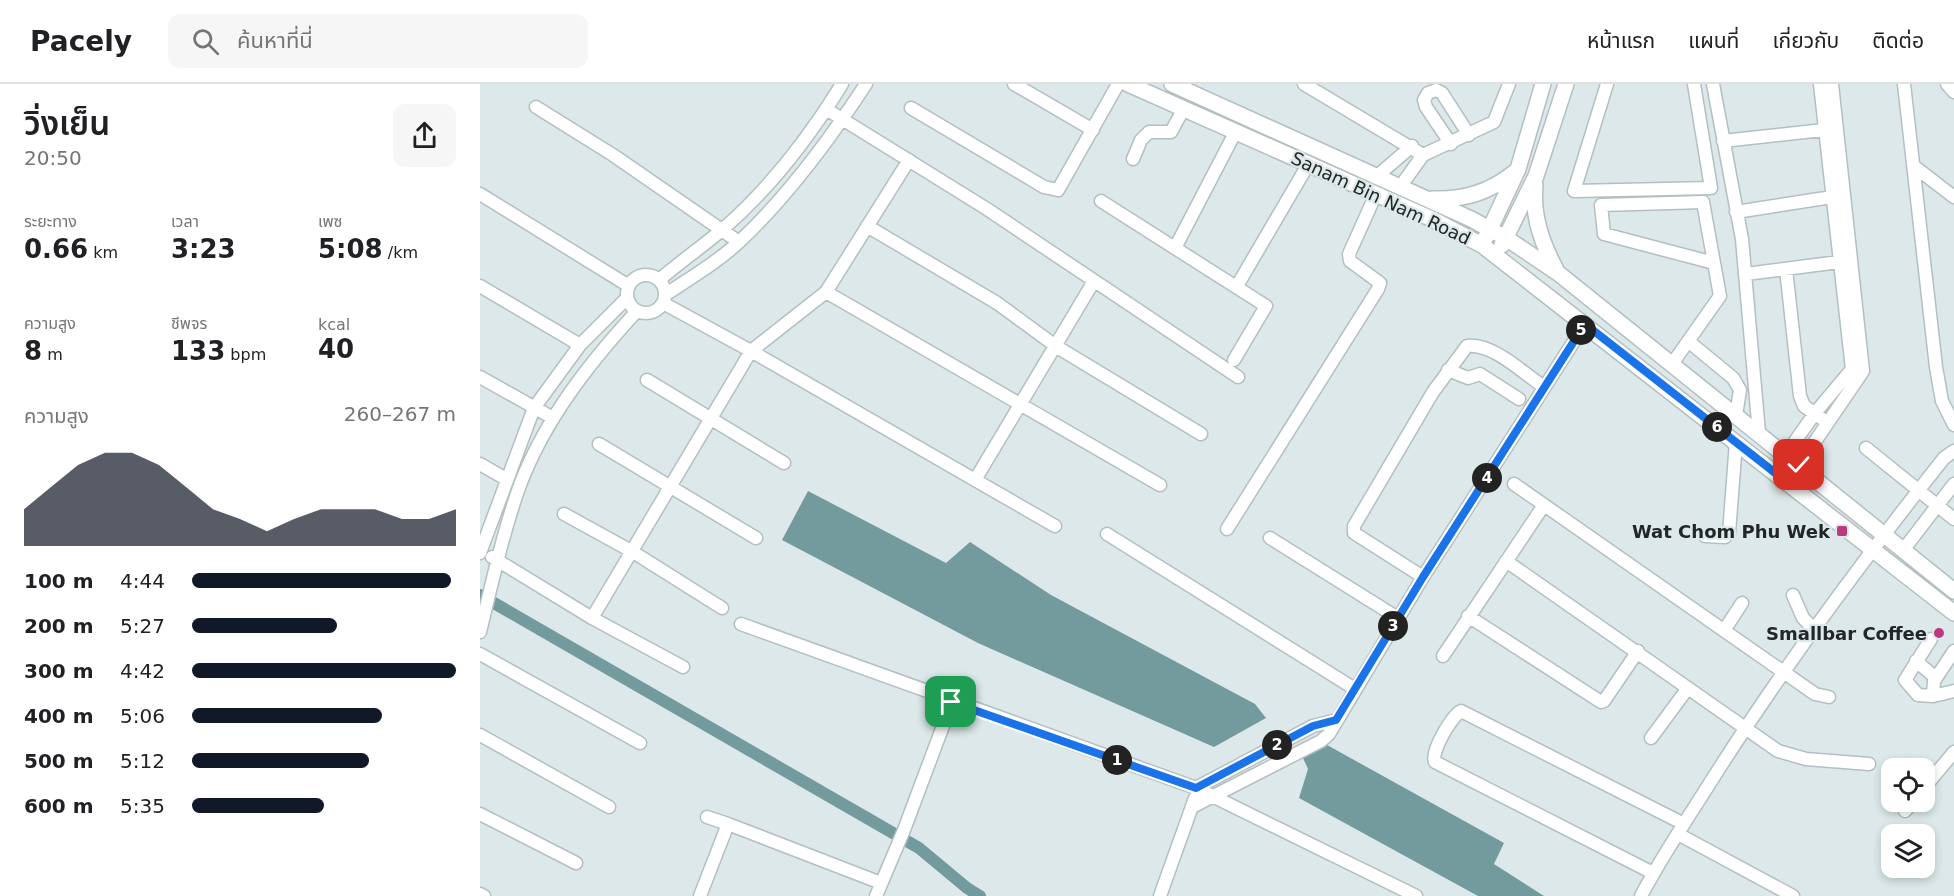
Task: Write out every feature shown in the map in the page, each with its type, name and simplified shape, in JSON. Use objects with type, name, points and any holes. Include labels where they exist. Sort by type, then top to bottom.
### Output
[{"type":"main road","name":"Sanam Bin Nam Road","points":[[1128,84],[1309,163],[1482,245],[1954,613]]},
{"type":"main road","name":"Sanam Bin Nam Road","points":[[1172,84],[1506,237],[1558,273],[1885,532],[1954,591]]},
{"type":"main road","points":[[1482,245],[1518,169],[1543,84]]},
{"type":"main road","points":[[1497,256],[1536,176],[1566,84]]},
{"type":"main road","points":[[1426,199],[1466,198],[1496,187],[1518,169]]},
{"type":"main road","points":[[1536,176],[1534,202],[1538,228],[1558,273]]},
{"type":"main road","points":[[1774,472],[1786,454]]},
{"type":"main road","points":[[1798,492],[1812,476]]},
{"type":"street","points":[[659,280],[722,229],[764,190],[826,109],[842,84]]},
{"type":"street","points":[[637,311],[652,312],[664,299],[739,242],[790,186],[843,119],[866,84]]},
{"type":"street","points":[[1014,84],[1093,130]]},
{"type":"street","points":[[911,108],[1030,178],[1054,189],[1061,187],[1118,84]]},
{"type":"street","points":[[1304,84],[1424,155]]},
{"type":"street","points":[[1400,187],[1424,155],[1494,122],[1509,84]]},
{"type":"street","points":[[1607,84],[1574,191],[1711,188],[1694,84]]},
{"type":"street","points":[[1713,84],[1746,274],[1759,433]]},
{"type":"street","points":[[1799,465],[1858,370],[1831,129],[1821,84]]},
{"type":"street","points":[[1832,84],[1832,197],[1839,262],[1849,292]]},
{"type":"street","points":[[1904,84],[1936,367],[1942,401],[1954,425]]},
{"type":"street","points":[[1947,84],[1954,92]]},
{"type":"street","points":[[1450,144],[1426,107],[1424,100],[1428,93],[1436,90],[1442,93],[1469,135]]},
{"type":"street","points":[[536,107],[739,242]]},
{"type":"street","points":[[1133,159],[1141,140],[1149,132],[1171,132],[1184,108]]},
{"type":"street","points":[[826,109],[909,159],[1238,377]]},
{"type":"street","points":[[1723,141],[1831,129]]},
{"type":"street","points":[[1175,248],[1236,131]]},
{"type":"street","points":[[1377,176],[1412,146]]},
{"type":"street","points":[[592,618],[751,351],[826,292],[909,159]]},
{"type":"street","points":[[1237,286],[1309,163]]},
{"type":"street","points":[[1915,167],[1954,197]]},
{"type":"street","points":[[480,194],[628,292],[637,311]]},
{"type":"street","points":[[1227,529],[1378,289],[1380,283],[1350,261],[1349,254],[1376,194]]},
{"type":"street","points":[[1736,212],[1832,197]]},
{"type":"street","points":[[1101,201],[1266,306],[1234,360]]},
{"type":"street","points":[[1672,364],[1720,296],[1703,202],[1601,205],[1604,234],[1714,263]]},
{"type":"street","points":[[867,226],[997,303],[1057,347],[1201,434]]},
{"type":"street","points":[[1746,274],[1839,262]]},
{"type":"street","points":[[1786,269],[1800,396],[1804,406],[1827,423]]},
{"type":"street","points":[[659,280],[650,276],[640,276],[580,345],[534,408],[480,552],[498,560],[592,618],[683,668]]},
{"type":"street","points":[[659,280],[664,299],[1055,526]]},
{"type":"street","points":[[975,480],[1057,347],[1094,281]]},
{"type":"street","points":[[480,286],[580,345]]},
{"type":"street","points":[[826,292],[1160,485]]},
{"type":"street","points":[[480,632],[520,485],[553,418],[601,351],[637,311]]},
{"type":"street","points":[[1194,806],[1214,798],[1321,741],[1329,734],[1423,577],[1585,324]]},
{"type":"street","points":[[1688,341],[1733,378],[1740,390],[1736,415]]},
{"type":"street","points":[[1423,577],[1354,533],[1354,526],[1379,481],[1448,370],[1467,346],[1475,345],[1503,359],[1544,387]]},
{"type":"street","points":[[1448,370],[1468,378],[1480,374],[1518,399]]},
{"type":"street","points":[[1786,454],[1815,413],[1858,370]]},
{"type":"street","points":[[480,377],[553,418]]},
{"type":"street","points":[[648,381],[784,463]]},
{"type":"street","points":[[1705,536],[1725,537],[1730,533],[1736,442]]},
{"type":"street","points":[[599,444],[756,538]]},
{"type":"street","points":[[1866,448],[1954,519]]},
{"type":"street","points":[[1641,896],[1653,873],[1745,728],[1785,671],[1885,532],[1944,458],[1954,451]]},
{"type":"street","points":[[480,464],[506,479]]},
{"type":"street","points":[[1514,484],[1725,629],[1815,694],[1828,697]]},
{"type":"street","points":[[1904,549],[1954,484]]},
{"type":"street","points":[[1443,656],[1544,505]]},
{"type":"street","points":[[564,514],[633,552],[722,608]]},
{"type":"street","points":[[1107,534],[1355,689]]},
{"type":"street","points":[[1270,538],[1398,618]]},
{"type":"street","points":[[1506,561],[1638,651],[1778,751],[1806,759],[1869,764]]},
{"type":"street","points":[[1793,595],[1803,618],[1815,630]]},
{"type":"street","points":[[1725,629],[1742,603]]},
{"type":"street","points":[[1468,616],[1601,702],[1609,695],[1638,651]]},
{"type":"street","points":[[741,624],[951,702],[1196,788],[1416,896]]},
{"type":"street","points":[[1931,639],[1916,661],[1906,683],[1918,695],[1933,696],[1954,691]]},
{"type":"street","points":[[1933,696],[1936,678],[1954,651]]},
{"type":"street","points":[[480,654],[640,743]]},
{"type":"street","points":[[1916,661],[1936,678]]},
{"type":"street","points":[[1651,738],[1688,688]]},
{"type":"street","points":[[876,896],[904,830],[951,702]]},
{"type":"street","points":[[1653,873],[1435,762],[1434,752],[1453,719],[1461,711],[1681,829],[1793,896]]},
{"type":"street","points":[[1196,788],[1313,726],[1336,720]]},
{"type":"street","points":[[480,735],[609,807]]},
{"type":"street","points":[[1935,775],[1954,752]]},
{"type":"street","points":[[1160,896],[1194,806],[1196,788]]},
{"type":"street","points":[[480,814],[576,863]]},
{"type":"street","points":[[707,817],[881,883]]},
{"type":"street","points":[[700,896],[728,825]]},
{"type":"street","points":[[480,894],[484,896]]},
{"type":"water","points":[[808,491],[946,563],[970,542],[1051,595],[1255,704],[1266,718],[1214,747],[978,643],[782,540]]},
{"type":"water","points":[[1327,745],[1504,843],[1494,864],[1544,896],[1478,896],[1299,798],[1308,769],[1303,758]]},
{"type":"waterway","points":[[480,595],[919,848],[980,896]]},
{"type":"place","name":"Wat Chom Phu Wek","points":[[1842,531]]},
{"type":"place","name":"Smallbar Coffee","points":[[1939,633]]},
{"type":"route","points":[[951,702],[1196,788],[1313,726],[1336,720],[1423,577],[1585,324],[1774,472],[1786,454],[1799,465]]}]
